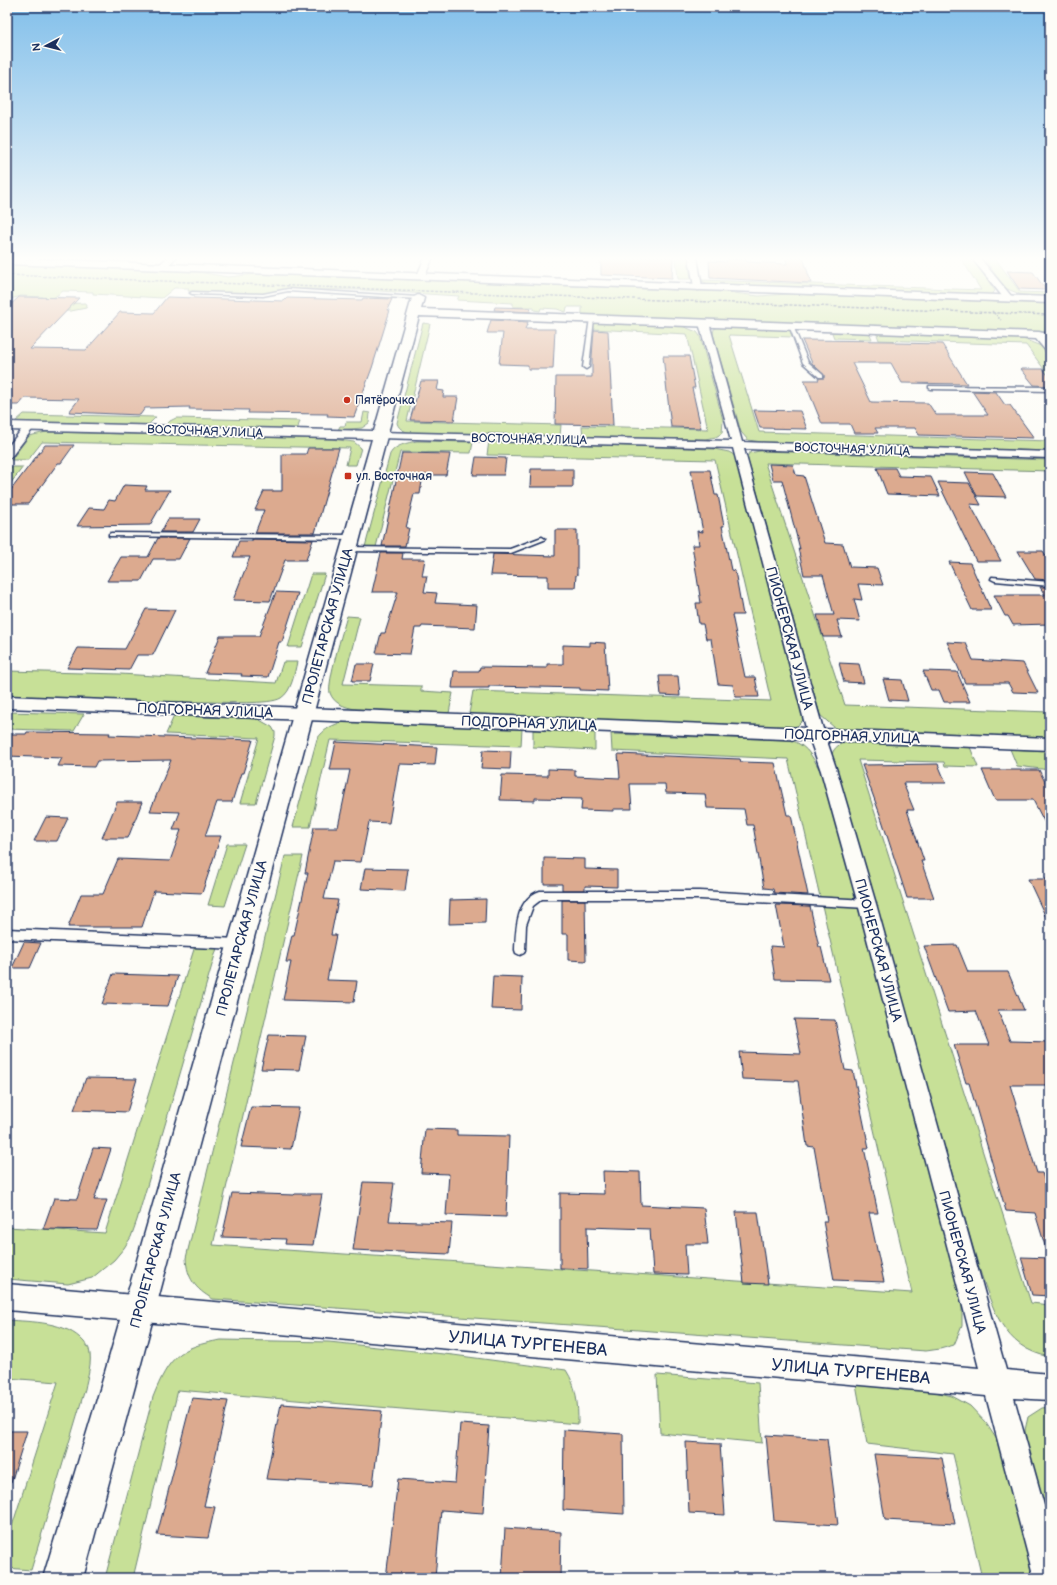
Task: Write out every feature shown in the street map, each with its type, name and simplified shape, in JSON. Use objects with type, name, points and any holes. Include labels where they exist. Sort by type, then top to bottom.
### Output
[{"type":"street","name":"ПРОЛЕТАРСКАЯ УЛИЦА","points":[[63,1578],[140,1308],[409,331]]},
{"type":"street","name":"ПИОНЕРСКАЯ УЛИЦА","points":[[706,331],[816,734],[829,771],[867,904],[995,1383],[1049,1578]]},
{"type":"street","points":[[917,331],[1045,336],[1050,348]]},
{"type":"street","name":"ВОСТОЧНАЯ УЛИЦА","points":[[7,426],[737,445],[1050,455]]},
{"type":"street","points":[[7,455],[30,426]]},
{"type":"street","name":"ПОДГОРНАЯ УЛИЦА","points":[[7,702],[1050,744]]},
{"type":"street","name":"УЛИЦА ТУРГЕНЕВА","points":[[7,1297],[1050,1387]]},
{"type":"lane","points":[[586,367],[590,352],[590,331]]},
{"type":"lane","points":[[793,331],[806,363],[821,376]]},
{"type":"lane","points":[[931,387],[1050,389]]},
{"type":"lane","points":[[111,535],[350,543],[511,551],[542,539]]},
{"type":"lane","points":[[995,579],[1050,584]]},
{"type":"lane","points":[[520,950],[521,925],[529,903],[540,895],[700,896],[867,904]]},
{"type":"lane","points":[[7,934],[240,944]]},
{"type":"green space","points":[[421,331],[428,331],[407,421],[561,425],[560,436],[412,433],[401,429],[397,423]]},
{"type":"green space","points":[[630,331],[697,332],[700,336],[723,420],[722,433],[716,437],[705,439],[583,437],[582,426],[708,429],[687,334]]},
{"type":"green space","points":[[714,331],[791,331],[792,337],[729,335],[759,432],[1050,441],[1050,451],[762,442],[748,440],[741,432],[713,334]]},
{"type":"green space","points":[[831,331],[869,332],[872,339],[834,338]]},
{"type":"green space","points":[[997,331],[1050,331],[1050,333]]},
{"type":"green space","points":[[876,332],[1018,337],[1041,346],[1050,357],[1050,377],[1026,345],[879,340]]},
{"type":"green space","points":[[364,412],[370,413],[369,423],[362,428],[338,430],[340,426],[345,426],[346,422],[362,422]]},
{"type":"green space","points":[[24,414],[156,417],[148,425],[15,422]]},
{"type":"green space","points":[[176,418],[300,421],[297,430],[164,427]]},
{"type":"green space","points":[[46,432],[331,439],[354,442],[361,448],[356,465],[346,465],[350,448],[42,442],[28,460],[11,460],[29,436]]},
{"type":"green space","points":[[417,441],[473,442],[471,453],[400,452],[376,547],[365,547],[390,454],[398,446]]},
{"type":"green space","points":[[489,441],[714,449],[729,452],[734,455],[738,464],[804,719],[797,726],[787,728],[469,714],[473,691],[771,701],[715,460],[487,455]]},
{"type":"green space","points":[[760,451],[1050,460],[1050,471],[765,463],[845,705],[1050,712],[1050,738],[846,730],[835,728],[820,715],[747,457],[749,453]]},
{"type":"green space","points":[[7,467],[23,467],[7,488]]},
{"type":"green space","points":[[311,574],[325,574],[302,647],[288,647]]},
{"type":"green space","points":[[347,616],[360,617],[343,684],[421,686],[421,691],[453,693],[449,713],[355,709],[344,706],[334,700],[330,693],[331,678]]},
{"type":"green space","points":[[283,662],[297,662],[290,687],[281,698],[267,702],[235,703],[7,696],[7,671],[120,674],[276,683]]},
{"type":"green space","points":[[7,712],[84,714],[74,731],[7,729]]},
{"type":"green space","points":[[174,716],[258,719],[272,727],[275,732],[275,736],[256,803],[240,803],[259,738],[166,734]]},
{"type":"green space","points":[[345,722],[522,729],[521,746],[330,740],[310,827],[293,827],[317,739],[329,728]]},
{"type":"green space","points":[[533,730],[595,733],[595,750],[533,747]]},
{"type":"green space","points":[[611,734],[790,740],[797,742],[807,750],[818,766],[824,778],[962,1299],[962,1326],[954,1345],[926,1351],[213,1299],[201,1291],[190,1277],[186,1258],[285,856],[303,856],[213,1245],[912,1293],[788,759],[612,751]]},
{"type":"green space","points":[[846,742],[970,747],[978,767],[945,766],[944,762],[858,760],[1031,1303],[1050,1305],[1050,1357],[1034,1352],[1021,1345],[1010,1335],[995,1311],[979,1268],[832,754],[837,746]]},
{"type":"green space","points":[[1010,749],[1050,751],[1050,770],[1017,766]]},
{"type":"green space","points":[[227,844],[245,844],[225,906],[208,905]]},
{"type":"green space","points":[[195,946],[217,948],[131,1237],[114,1260],[92,1278],[68,1284],[7,1279],[7,1227],[105,1233]]},
{"type":"green space","points":[[7,1320],[38,1322],[58,1326],[68,1330],[77,1335],[84,1342],[89,1348],[90,1354],[90,1364],[85,1389],[31,1570],[7,1568],[7,1542],[58,1382],[7,1378]]},
{"type":"green space","points":[[221,1340],[329,1342],[453,1355],[566,1370],[575,1389],[578,1424],[178,1390],[133,1578],[105,1578],[153,1397],[164,1372],[177,1356],[185,1351],[195,1346]]},
{"type":"green space","points":[[657,1375],[758,1383],[762,1443],[660,1433]]},
{"type":"green space","points":[[856,1384],[914,1387],[952,1396],[970,1406],[986,1423],[1001,1446],[1036,1578],[982,1578],[953,1454],[867,1444]]},
{"type":"green space","points":[[1050,1407],[1050,1524],[1027,1444],[1025,1430],[1028,1417],[1042,1408]]},
{"type":"building","points":[[7,331],[47,331],[30,349],[86,350],[103,331],[383,331],[354,417],[327,416],[328,414],[248,413],[249,410],[189,409],[190,407],[145,408],[140,415],[69,412],[79,399],[25,398],[19,405],[7,405]]},
{"type":"building","points":[[488,331],[555,331],[553,369],[528,369],[528,365],[499,364],[503,333],[487,333]]},
{"type":"building","points":[[594,331],[608,331],[613,425],[555,424],[556,377],[592,377]]},
{"type":"building","points":[[802,340],[894,341],[895,343],[942,344],[967,384],[902,383],[891,363],[852,363],[871,402],[928,403],[936,415],[988,415],[972,391],[996,392],[1005,405],[1010,405],[1034,438],[919,435],[915,428],[875,428],[878,433],[854,433],[850,424],[822,424],[804,380],[819,380],[818,378],[824,378],[824,375],[812,363]]},
{"type":"building","points":[[663,356],[689,356],[695,388],[692,388],[701,428],[671,427]]},
{"type":"building","points":[[1021,369],[1043,369],[1050,378],[1050,386],[1034,385]]},
{"type":"building","points":[[421,381],[439,381],[437,390],[444,391],[443,397],[458,397],[454,421],[410,420]]},
{"type":"building","points":[[754,410],[800,411],[807,429],[760,428]]},
{"type":"building","points":[[45,445],[74,445],[61,463],[58,463],[28,504],[7,504],[7,495]]},
{"type":"building","points":[[308,448],[339,448],[315,533],[255,533],[264,510],[255,510],[264,491],[282,491],[282,454],[306,454]]},
{"type":"building","points":[[402,453],[450,454],[446,475],[423,475],[420,494],[414,494],[406,528],[409,528],[405,546],[382,546]]},
{"type":"building","points":[[476,457],[506,458],[504,475],[473,475]]},
{"type":"building","points":[[769,464],[793,465],[796,475],[804,476],[825,543],[843,544],[850,567],[877,568],[883,585],[858,584],[862,600],[854,599],[860,621],[837,620],[842,637],[823,637],[817,615],[834,615],[823,575],[804,575],[798,548],[800,549],[782,480],[773,480]]},
{"type":"building","points":[[877,468],[895,468],[899,476],[931,477],[940,496],[887,494]]},
{"type":"building","points":[[531,469],[573,469],[573,487],[530,487]]},
{"type":"building","points":[[691,470],[710,470],[715,495],[718,495],[724,526],[722,526],[731,570],[735,571],[743,615],[732,615],[745,677],[755,677],[759,697],[735,697],[733,685],[718,684],[711,639],[706,639],[703,624],[699,624],[696,603],[701,603],[692,545],[699,545],[697,531],[703,532]]},
{"type":"building","points":[[965,472],[993,473],[1006,497],[977,496]]},
{"type":"building","points":[[938,482],[969,483],[981,505],[970,504],[1001,561],[976,561]]},
{"type":"building","points":[[124,485],[147,486],[145,490],[170,490],[150,525],[77,526],[89,508],[104,509],[109,500],[115,501]]},
{"type":"building","points":[[168,519],[200,519],[193,532],[161,532]]},
{"type":"building","points":[[555,530],[577,530],[577,575],[575,588],[548,588],[548,576],[490,575],[493,554],[555,556]]},
{"type":"building","points":[[158,538],[190,538],[179,559],[153,559],[141,581],[107,581],[121,557],[148,557]]},
{"type":"building","points":[[252,539],[313,540],[306,560],[285,560],[270,601],[233,600],[250,557],[233,557],[239,541],[252,541]]},
{"type":"building","points":[[1018,551],[1043,551],[1050,562],[1050,580],[1035,579]]},
{"type":"building","points":[[381,553],[403,553],[402,559],[425,559],[422,576],[427,576],[424,592],[437,593],[435,603],[477,605],[475,628],[422,626],[421,628],[415,628],[410,654],[376,653],[381,633],[385,633],[398,592],[372,592]]},
{"type":"building","points":[[949,562],[970,563],[991,610],[972,610]]},
{"type":"building","points":[[1040,587],[1050,587],[1050,624],[1013,625],[1008,616],[1005,616],[994,595],[1045,595]]},
{"type":"building","points":[[276,592],[298,593],[282,642],[279,642],[268,677],[241,676],[242,674],[205,673],[220,636],[259,636]]},
{"type":"building","points":[[146,609],[175,610],[153,655],[137,655],[129,670],[67,668],[78,648],[125,649]]},
{"type":"building","points":[[590,642],[605,643],[608,691],[580,690],[580,688],[489,686],[489,688],[452,688],[454,671],[479,671],[480,667],[547,668],[547,664],[563,664],[563,645],[590,646]]},
{"type":"building","points":[[947,642],[966,643],[973,660],[1023,663],[1038,693],[1013,692],[1008,683],[965,683]]},
{"type":"building","points":[[839,663],[859,664],[864,683],[844,682]]},
{"type":"building","points":[[356,664],[374,664],[370,681],[352,681]]},
{"type":"building","points":[[923,671],[957,672],[970,702],[944,702],[939,690],[931,690]]},
{"type":"building","points":[[659,676],[678,676],[680,696],[661,695]]},
{"type":"building","points":[[883,679],[902,680],[908,701],[889,700]]},
{"type":"building","points":[[27,732],[110,733],[109,735],[253,740],[232,802],[217,802],[205,836],[221,836],[202,893],[154,891],[142,927],[68,927],[81,894],[103,894],[118,859],[170,861],[181,830],[173,830],[180,812],[150,811],[171,760],[97,761],[94,767],[58,766],[62,758],[7,756],[7,734],[26,734]]},
{"type":"building","points":[[336,742],[437,747],[435,765],[399,764],[389,823],[369,822],[361,862],[333,861],[324,899],[338,900],[331,935],[336,935],[327,980],[357,981],[354,1002],[283,1000],[291,962],[286,962],[292,935],[294,935],[308,873],[305,873],[314,827],[338,827],[350,770],[330,770]]},
{"type":"building","points":[[483,750],[511,751],[510,769],[481,768]]},
{"type":"building","points":[[618,754],[740,759],[741,762],[775,763],[787,815],[791,815],[808,895],[774,893],[773,889],[764,888],[753,825],[747,825],[744,809],[707,808],[705,794],[666,793],[665,784],[630,784],[632,809],[613,809],[613,811],[581,810],[582,799],[535,798],[535,801],[500,800],[502,775],[548,776],[548,769],[575,770],[575,776],[620,778]]},
{"type":"building","points":[[938,764],[946,783],[903,783],[914,810],[907,810],[924,861],[921,861],[934,898],[907,898],[882,820],[862,765]]},
{"type":"building","points":[[982,770],[1039,770],[1050,792],[1050,833],[1033,800],[995,800]]},
{"type":"building","points":[[117,802],[142,802],[128,838],[102,838]]},
{"type":"building","points":[[46,817],[68,818],[57,841],[34,841]]},
{"type":"building","points":[[544,858],[585,859],[585,869],[617,870],[617,887],[585,886],[585,890],[562,890],[562,884],[544,884]]},
{"type":"building","points":[[365,868],[408,869],[405,891],[361,889]]},
{"type":"building","points":[[1028,879],[1050,879],[1050,926]]},
{"type":"building","points":[[486,899],[485,923],[449,924],[450,900]]},
{"type":"building","points":[[562,900],[585,900],[586,961],[568,960],[568,934],[562,934]]},
{"type":"building","points":[[776,905],[810,906],[819,947],[821,947],[829,980],[775,979],[770,946],[784,947]]},
{"type":"building","points":[[24,942],[41,943],[30,968],[12,968]]},
{"type":"building","points":[[957,945],[968,972],[1008,972],[1024,1010],[998,1010],[1010,1041],[1050,1042],[1050,1085],[1010,1085],[1037,1173],[1042,1173],[1050,1197],[1050,1249],[1046,1249],[1035,1213],[1006,1211],[969,1083],[966,1083],[954,1045],[989,1045],[976,1011],[948,1012],[924,946]]},
{"type":"building","points":[[113,974],[178,976],[168,1006],[102,1004]]},
{"type":"building","points":[[493,976],[522,977],[521,1010],[491,1009]]},
{"type":"building","points":[[794,1019],[835,1020],[845,1070],[853,1071],[869,1148],[864,1148],[878,1213],[869,1213],[884,1282],[834,1280],[823,1221],[827,1221],[814,1147],[807,1146],[798,1081],[742,1079],[739,1052],[801,1054]]},
{"type":"building","points":[[269,1035],[306,1036],[299,1070],[261,1069]]},
{"type":"building","points":[[86,1078],[137,1079],[127,1112],[74,1110]]},
{"type":"building","points":[[251,1107],[299,1108],[291,1149],[241,1147]]},
{"type":"building","points":[[425,1129],[457,1130],[457,1135],[509,1136],[506,1217],[446,1215],[449,1174],[421,1173]]},
{"type":"building","points":[[93,1148],[111,1149],[94,1200],[107,1200],[97,1230],[43,1229],[54,1198],[77,1199]]},
{"type":"building","points":[[603,1171],[640,1172],[641,1205],[704,1208],[708,1244],[685,1244],[687,1275],[653,1274],[650,1229],[587,1227],[588,1269],[560,1268],[560,1193],[604,1194]]},
{"type":"building","points":[[363,1182],[394,1183],[389,1221],[452,1223],[449,1254],[353,1250]]},
{"type":"building","points":[[232,1193],[294,1195],[322,1194],[313,1245],[285,1244],[286,1239],[222,1237]]},
{"type":"building","points":[[736,1212],[758,1212],[768,1284],[744,1283]]},
{"type":"building","points":[[1021,1257],[1050,1258],[1050,1296],[1032,1295]]},
{"type":"building","points":[[192,1398],[228,1401],[204,1506],[215,1507],[208,1538],[157,1535]]},
{"type":"building","points":[[281,1404],[382,1411],[373,1485],[266,1479]]},
{"type":"building","points":[[460,1424],[489,1426],[483,1513],[441,1510],[435,1578],[386,1578],[398,1479],[455,1483]]},
{"type":"building","points":[[564,1430],[623,1434],[624,1514],[563,1510]]},
{"type":"building","points":[[7,1431],[27,1431],[11,1483],[7,1482]]},
{"type":"building","points":[[766,1435],[827,1439],[838,1525],[774,1521]]},
{"type":"building","points":[[686,1442],[720,1444],[725,1515],[689,1513]]},
{"type":"building","points":[[874,1454],[942,1458],[955,1524],[885,1520]]},
{"type":"building","points":[[505,1528],[561,1532],[560,1578],[502,1578]]},
{"type":"place","name":"Пятёрочка","points":[[347,400]]},
{"type":"place","name":"ул. Восточная","points":[[348,476]]}]
